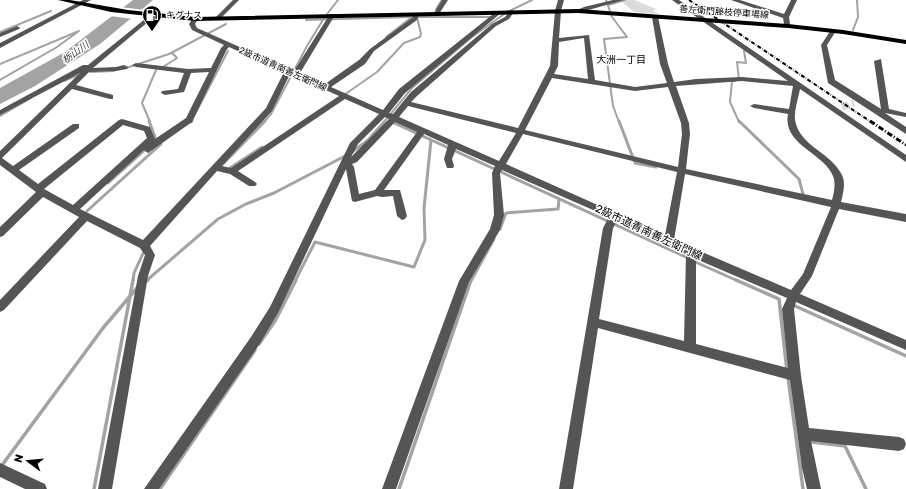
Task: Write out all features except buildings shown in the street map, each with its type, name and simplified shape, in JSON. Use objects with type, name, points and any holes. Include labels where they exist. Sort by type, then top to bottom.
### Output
[{"type":"main road","name":"善左衛門藤枝停車場線","points":[[61,0],[111,11],[195,19],[578,11],[788,26],[906,42]]},
{"type":"street","points":[[0,46],[88,0]]},
{"type":"street","points":[[217,19],[236,0]]},
{"type":"street","points":[[437,13],[445,0]]},
{"type":"street","points":[[389,489],[464,281],[495,230],[499,215],[496,173],[520,132],[554,66],[558,11],[561,0]]},
{"type":"street","points":[[578,11],[621,0]]},
{"type":"street","points":[[675,0],[906,159]]},
{"type":"street","points":[[734,0],[786,17]]},
{"type":"street","points":[[788,26],[786,17],[794,0]]},
{"type":"street","points":[[389,116],[402,90],[499,12]]},
{"type":"street","points":[[151,489],[255,341],[270,316],[346,163],[354,143],[406,103],[414,94],[494,25],[507,18],[510,12]]},
{"type":"street","points":[[325,88],[362,62],[372,50],[415,19],[417,14]]},
{"type":"street","points":[[144,245],[269,110],[291,73],[331,15]]},
{"type":"street","points":[[0,156],[94,63],[152,16]]},
{"type":"street","points":[[655,17],[664,64],[685,122],[686,134],[682,169],[669,242]]},
{"type":"street","name":"2級市道青南善左衛門線","points":[[195,19],[192,24],[194,29],[228,45],[500,164],[691,252],[794,295],[906,345]]},
{"type":"street","points":[[0,35],[17,28]]},
{"type":"street","points":[[833,31],[824,45],[832,81],[857,102],[881,111],[906,115]]},
{"type":"street","points":[[556,40],[587,36],[592,82]]},
{"type":"street","points":[[80,213],[159,140],[189,120],[224,48],[228,45]]},
{"type":"street","points":[[878,61],[881,111],[906,131]]},
{"type":"street","points":[[0,113],[94,63]]},
{"type":"street","points":[[136,65],[188,71],[214,70]]},
{"type":"street","points":[[87,70],[116,69],[124,66]]},
{"type":"street","points":[[165,93],[181,90],[188,71]]},
{"type":"street","points":[[549,75],[635,89],[696,81],[742,79],[797,84]]},
{"type":"street","points":[[797,84],[791,118],[794,130],[801,141],[830,165],[838,176],[839,188],[836,205],[808,276],[794,295],[788,309],[795,376],[814,489]]},
{"type":"street","points":[[71,86],[110,97]]},
{"type":"street","points":[[232,171],[344,96]]},
{"type":"street","points":[[406,103],[520,132],[836,205],[906,218]]},
{"type":"street","points":[[754,106],[792,112]]},
{"type":"street","points":[[834,110],[842,107]]},
{"type":"street","points":[[0,233],[40,190],[122,122],[147,129],[151,139],[80,213],[0,307]]},
{"type":"street","points":[[14,170],[76,126]]},
{"type":"street","points":[[378,192],[422,131]]},
{"type":"street","points":[[450,166],[448,159],[453,144]]},
{"type":"street","points":[[0,161],[40,190],[80,213],[144,245],[150,255],[143,276],[105,489]]},
{"type":"street","points":[[346,163],[350,167],[355,199],[378,192],[397,192],[402,216]]},
{"type":"street","points":[[215,168],[232,171],[252,184]]},
{"type":"street","points":[[566,489],[608,228],[614,216]]},
{"type":"street","points":[[690,347],[691,252]]},
{"type":"street","points":[[593,322],[795,376]]},
{"type":"street","points":[[804,434],[899,444]]},
{"type":"street","points":[[0,470],[40,489]]},
{"type":"shaded area","points":[[634,0],[656,9],[653,11],[659,14],[634,12],[622,2]]},
{"type":"water","name":"栃山川","points":[[133,0],[153,0],[100,44],[35,86],[0,104],[0,88],[65,52]]},
{"type":"pier","points":[[121,7],[144,10],[133,19],[110,16]]},
{"type":"waterway","points":[[323,20],[338,0]]},
{"type":"waterway","points":[[436,9],[442,0]]},
{"type":"waterway","points":[[384,122],[412,88],[472,37],[507,12],[532,0]]},
{"type":"waterway","points":[[606,0],[612,17],[627,37],[604,39],[613,106],[619,122]]},
{"type":"waterway","points":[[608,5],[625,0]]},
{"type":"waterway","points":[[853,30],[858,17],[857,0]]},
{"type":"waterway","points":[[0,32],[51,11]]},
{"type":"waterway","points":[[323,20],[412,17]]},
{"type":"waterway","points":[[386,37],[412,17]]},
{"type":"waterway","points":[[412,17],[417,17]]},
{"type":"waterway","points":[[344,95],[377,72],[404,43],[420,37],[421,34],[417,17]]},
{"type":"waterway","points":[[417,17],[494,17]]},
{"type":"waterway","points":[[306,20],[323,20]]},
{"type":"waterway","points":[[264,122],[271,114],[307,46],[323,20]]},
{"type":"waterway","points":[[126,68],[169,54],[226,24]]},
{"type":"waterway","points":[[0,64],[79,31],[57,47],[0,80]]},
{"type":"waterway","points":[[192,121],[191,122],[228,51]]},
{"type":"waterway","points":[[739,80],[737,62],[746,63],[744,51]]},
{"type":"waterway","points":[[163,67],[177,58],[172,53]]},
{"type":"waterway","points":[[150,122],[142,103],[156,70]]},
{"type":"waterway","points":[[90,72],[114,71]]},
{"type":"waterway","points":[[64,81],[78,75]]},
{"type":"waterway","points":[[735,81],[732,81],[730,102],[739,122]]},
{"type":"waterway","points":[[0,116],[31,98]]},
{"type":"waterway","points":[[149,121],[156,140]]},
{"type":"waterway","points":[[223,164],[265,121]]},
{"type":"waterway","points":[[352,152],[368,140],[385,121]]},
{"type":"waterway","points":[[619,121],[635,163],[656,167]]},
{"type":"waterway","points":[[739,121],[799,179],[803,194]]},
{"type":"waterway","points":[[392,122],[688,258]]},
{"type":"waterway","points":[[295,281],[315,242],[414,267],[425,240],[424,208],[431,140]]},
{"type":"waterway","points":[[87,211],[161,144]]},
{"type":"waterway","points":[[230,168],[262,147]]},
{"type":"waterway","points":[[108,183],[147,148]]},
{"type":"waterway","points":[[146,281],[218,219],[246,204],[274,193],[345,156]]},
{"type":"waterway","points":[[500,229],[506,213],[558,209],[559,200]]},
{"type":"waterway","points":[[471,281],[494,239]]},
{"type":"waterway","points":[[133,281],[134,273],[145,249]]},
{"type":"waterway","points":[[693,261],[738,281]]},
{"type":"waterway","points":[[130,296],[133,280]]},
{"type":"waterway","points":[[259,344],[275,321],[296,280]]},
{"type":"waterway","points":[[399,489],[471,280]]},
{"type":"waterway","points":[[736,280],[779,299],[787,371]]},
{"type":"waterway","points":[[130,296],[137,288]]},
{"type":"waterway","points":[[0,468],[103,328],[130,296]]},
{"type":"waterway","points":[[94,489],[130,296]]},
{"type":"waterway","points":[[793,305],[906,356]]},
{"type":"waterway","points":[[160,489],[255,350]]},
{"type":"waterway","points":[[788,377],[803,489]]},
{"type":"waterway","points":[[812,442],[845,446],[866,489]]},
{"type":"tunnel","points":[[842,107],[854,103]]},
{"type":"railway","points":[[689,0],[871,122]]},
{"type":"railway","points":[[870,121],[906,145]]},
{"type":"place","name":"キグナス","points":[[152,32]]},
{"type":"district","name":"大洲一丁目","points":[[621,59]]}]
